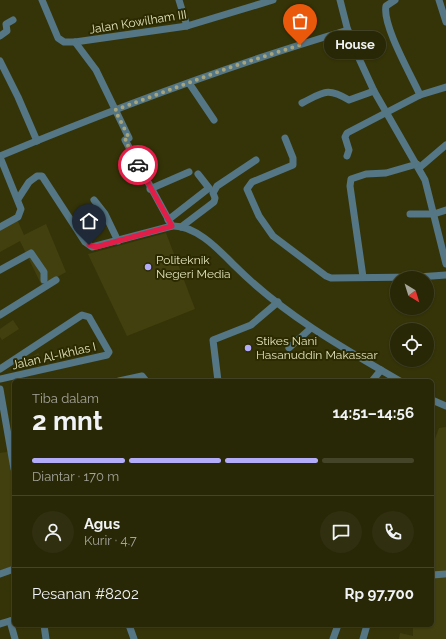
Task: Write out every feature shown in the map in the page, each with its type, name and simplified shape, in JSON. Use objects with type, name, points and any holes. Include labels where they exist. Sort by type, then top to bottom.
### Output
[{"type":"street","points":[[44,0],[58,38],[64,42],[75,42],[96,70],[129,138],[125,140],[150,189],[170,223],[208,241],[247,278],[311,328],[341,348],[381,370],[394,379]]},
{"type":"street","points":[[179,0],[187,26]]},
{"type":"street","name":"Jalan Kowilham III","points":[[75,42],[187,26],[274,0]]},
{"type":"street","points":[[340,0],[354,48],[374,91],[386,114],[418,166],[442,235],[446,264]]},
{"type":"street","points":[[395,0],[386,6],[385,12],[388,26],[420,95]]},
{"type":"street","points":[[439,0],[446,22]]},
{"type":"street","points":[[0,36],[7,31],[6,24],[12,20]]},
{"type":"street","points":[[0,227],[21,214],[21,209],[0,156],[115,110],[189,83],[348,30]]},
{"type":"street","points":[[0,61],[18,97],[37,141]]},
{"type":"street","points":[[189,83],[214,120]]},
{"type":"street","points":[[347,156],[349,150],[345,137],[347,134],[420,95],[446,87]]},
{"type":"street","points":[[302,103],[327,92],[337,93],[349,100],[374,91]]},
{"type":"street","points":[[285,138],[293,158],[293,165],[252,182],[247,189],[259,216],[273,236],[324,275],[331,278],[418,277],[446,275]]},
{"type":"street","points":[[363,277],[350,186],[351,179],[366,174],[386,173],[418,166],[446,145]]},
{"type":"street","points":[[181,227],[214,202],[215,198],[213,190],[216,186],[256,160]]},
{"type":"street","points":[[150,189],[189,172]]},
{"type":"street","points":[[18,199],[35,177],[40,176],[43,178],[89,245],[96,247],[170,223],[209,188],[198,174]]},
{"type":"street","points":[[94,200],[105,214],[118,241]]},
{"type":"street","points":[[410,214],[434,214],[446,210]]},
{"type":"street","points":[[0,270],[31,253],[44,272],[44,280]]},
{"type":"street","points":[[0,315],[56,280]]},
{"type":"street","points":[[218,379],[213,346],[214,339],[251,325],[278,302]]},
{"type":"street","name":"Jalan Al-Ikhlas I","points":[[0,369],[82,315],[89,317],[109,352],[106,355],[0,379]]},
{"type":"street","points":[[290,348],[311,328]]},
{"type":"street","points":[[374,379],[381,370]]},
{"type":"street","points":[[128,379],[142,376],[144,379]]},
{"type":"street","points":[[0,389],[2,423],[12,461]]},
{"type":"street","points":[[434,401],[446,406]]},
{"type":"street","points":[[0,574],[12,570]]},
{"type":"street","points":[[434,575],[446,574]]},
{"type":"street","points":[[0,623],[12,620]]},
{"type":"street","points":[[13,627],[14,639]]},
{"type":"street","points":[[44,627],[46,639]]},
{"type":"street","points":[[130,627],[134,639]]},
{"type":"street","points":[[333,639],[337,627]]},
{"type":"street","points":[[363,639],[366,627]]},
{"type":"shaded area","points":[[16,217],[24,235],[46,224],[66,272],[42,286],[20,241],[0,252],[0,225]]},
{"type":"shaded area","points":[[166,233],[195,309],[127,336],[88,254]]},
{"type":"shaded area","points":[[13,320],[19,329],[2,340],[0,337],[0,329]]},
{"type":"shaded area","points":[[38,353],[44,362],[38,366],[32,357]]},
{"type":"shaded area","points":[[446,427],[446,572],[434,573],[434,442],[439,428]]},
{"type":"shaded area","points":[[12,451],[12,567],[0,570],[0,453]]},
{"type":"shaded area","points":[[434,578],[446,578],[446,639],[399,639],[400,633],[413,636],[413,627],[434,627]]},
{"type":"way so far","points":[[138,165],[125,140],[129,138],[115,110],[231,67],[300,45]]},
{"type":"place","name":"House","points":[[300,45]]},
{"type":"place","name":"Politeknik Negeri Media","points":[[148,267]]},
{"type":"place","name":"Stikes Nani Hasanuddin Makassar","points":[[248,348]]},
{"type":"route","points":[[89,245],[96,247],[172,226],[150,189],[138,165]]}]
